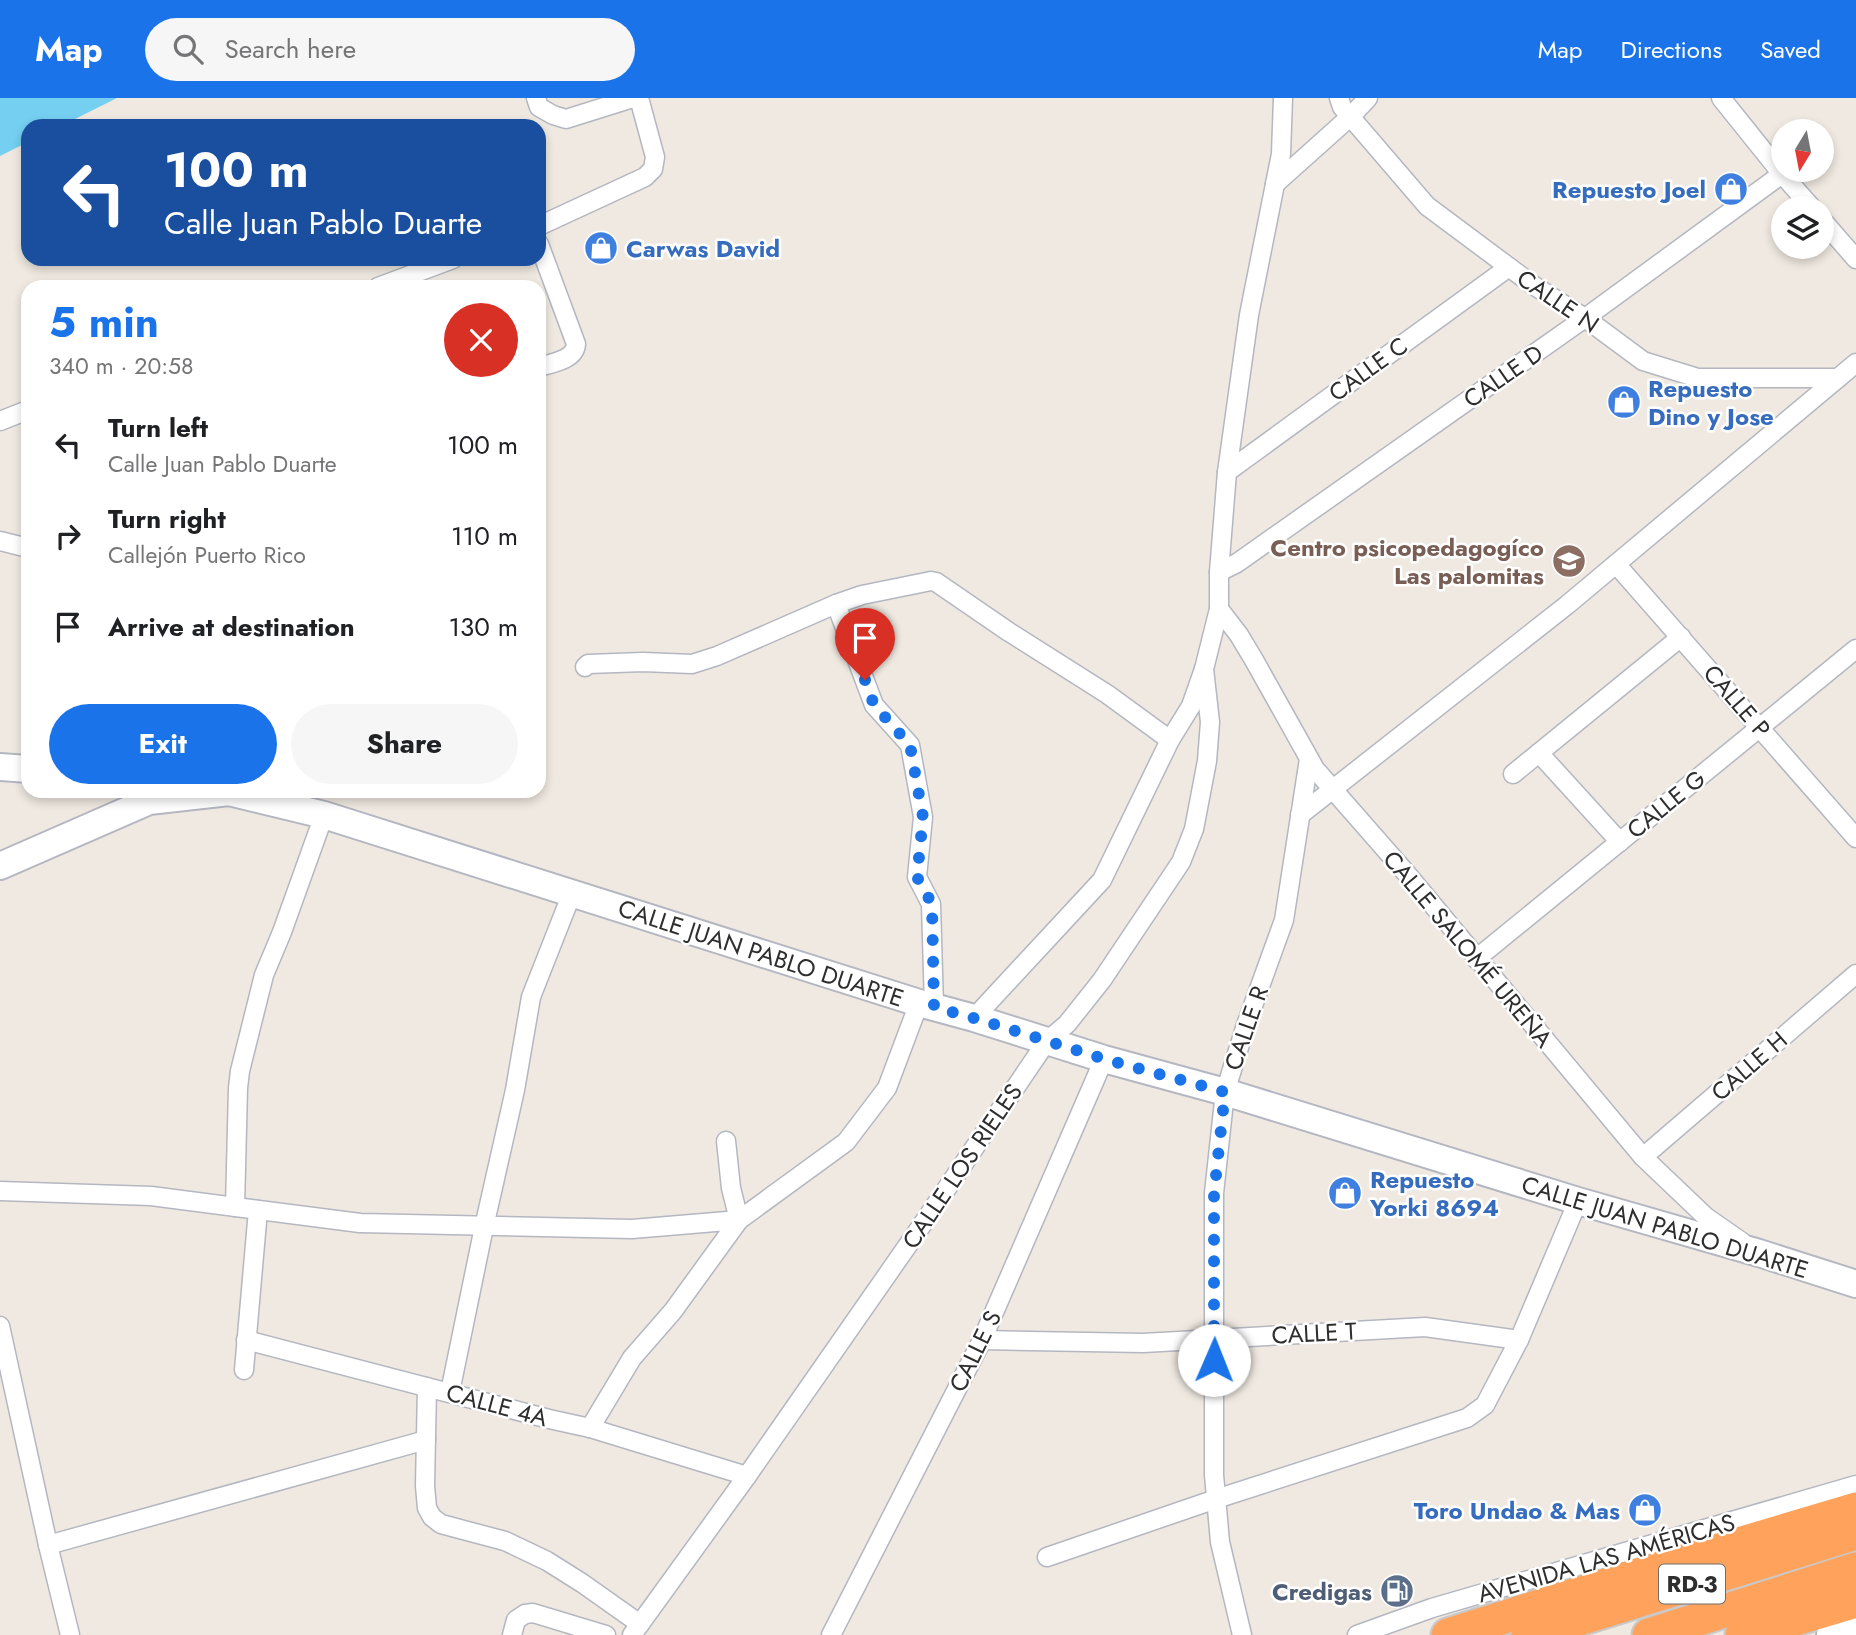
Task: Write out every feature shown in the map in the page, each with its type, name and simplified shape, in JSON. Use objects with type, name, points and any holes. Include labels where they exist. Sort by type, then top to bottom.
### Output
[{"type":"highway","points":[[1448,1635],[1856,1509]]},
{"type":"highway","name":"RD-3","points":[[1528,1635],[1856,1533]]},
{"type":"highway","name":"RD-3","points":[[1650,1635],[1856,1569]]},
{"type":"highway","points":[[1742,1635],[1856,1601]]},
{"type":"street","points":[[536,98],[539,107],[566,119],[633,98]]},
{"type":"street","points":[[546,223],[645,177],[653,169],[655,157],[639,98]]},
{"type":"street","points":[[974,1018],[1102,880],[1170,740],[1191,706],[1204,669],[1219,609],[1219,572],[1227,472],[1250,316],[1281,154],[1283,98]]},
{"type":"street","name":"CALLE N","points":[[1339,98],[1342,107],[1427,206],[1533,285],[1585,318],[1643,361],[1698,378],[1838,378]]},
{"type":"street","points":[[1275,184],[1368,98]]},
{"type":"street","points":[[1721,98],[1771,160]]},
{"type":"street","name":"CALLE D","points":[[1219,572],[1237,563],[1585,318],[1771,182]]},
{"type":"street","points":[[1789,182],[1801,196]]},
{"type":"street","points":[[1834,234],[1856,259]]},
{"type":"street","points":[[546,263],[576,344],[576,351],[572,356],[546,365]]},
{"type":"street","points":[[397,280],[434,266]]},
{"type":"street","name":"CALLE C","points":[[1227,472],[1509,267]]},
{"type":"street","points":[[1300,814],[1567,605],[1856,363]]},
{"type":"street","points":[[0,421],[21,413]]},
{"type":"street","points":[[0,541],[21,546]]},
{"type":"street","name":"CALLE P","points":[[1616,564],[1856,838]]},
{"type":"street","points":[[585,667],[588,664],[643,662],[692,664],[862,595],[922,582],[936,582],[1107,694],[1170,740]]},
{"type":"street","points":[[590,1428],[632,1358],[674,1311],[738,1220],[846,1142],[887,1088],[927,1005],[932,904],[917,877],[923,817],[910,745],[874,705],[836,604]]},
{"type":"street","name":"CALLE SALOMÉ UREÑA","points":[[1219,609],[1239,635],[1315,769],[1407,874],[1643,1157],[1706,1217],[1759,1253]]},
{"type":"street","points":[[1513,774],[1681,637]]},
{"type":"street","name":"CALLE G","points":[[1476,959],[1856,649]]},
{"type":"street","name":"CALLE LOS RIELES","points":[[636,1629],[924,1223],[1047,1041],[1067,1024],[1102,980],[1181,862],[1194,829],[1207,761],[1210,722],[1204,669]]},
{"type":"street","points":[[1539,753],[1620,842]]},
{"type":"street","name":"CALLE R","points":[[1241,1635],[1220,1542],[1214,1475],[1214,1194],[1225,1092],[1284,920],[1309,759]]},
{"type":"street","points":[[0,767],[21,768]]},
{"type":"street","name":"CALLE JUAN PABLO DUARTE","points":[[0,866],[149,801],[172,798]]},
{"type":"street","name":"CALLE JUAN PABLO DUARTE","points":[[255,798],[324,815],[927,1005],[1104,1059],[1225,1092],[1856,1284]]},
{"type":"street","points":[[235,1207],[240,1071],[264,975],[324,815]]},
{"type":"street","points":[[450,1392],[515,1090],[531,998],[572,893]]},
{"type":"street","name":"CALLE H","points":[[1643,1157],[1856,974]]},
{"type":"street","name":"CALLE S","points":[[831,1635],[982,1340],[1104,1059]]},
{"type":"street","points":[[726,1142],[738,1220]]},
{"type":"street","points":[[0,1191],[151,1195],[360,1223],[632,1229],[738,1220]]},
{"type":"street","points":[[1047,1556],[1466,1418],[1485,1405],[1519,1340],[1578,1201]]},
{"type":"street","points":[[244,1370],[258,1210]]},
{"type":"street","points":[[0,1326],[70,1635]]},
{"type":"street","name":"CALLE T","points":[[982,1340],[1143,1343],[1425,1326],[1519,1340]]},
{"type":"street","name":"CALLE 4A","points":[[246,1340],[590,1428],[747,1476]]},
{"type":"street","points":[[427,1387],[426,1508],[432,1517],[449,1527],[505,1541],[547,1561],[582,1583],[636,1629]]},
{"type":"street","points":[[48,1545],[426,1440]]},
{"type":"street","name":"AVENIDA LAS AMÉRICAS","points":[[1357,1635],[1433,1608],[1856,1485]]},
{"type":"street","points":[[512,1635],[516,1620],[525,1614],[533,1613],[606,1635]]},
{"type":"street","points":[[1830,1635],[1856,1627]]},
{"type":"water","points":[[0,98],[117,98],[75,119],[21,119],[21,146],[0,156]]},
{"type":"place","name":"Repuesto Joel","points":[[1731,189]]},
{"type":"place","name":"Carwas David","points":[[601,248]]},
{"type":"place","name":"Repuesto Dino y Jose","points":[[1624,402]]},
{"type":"place","name":"Centro psicopedagogíco Las palomitas","points":[[1569,561]]},
{"type":"place","name":"Repuesto Yorki 8694","points":[[1345,1193]]},
{"type":"place","name":"Toro Undao & Mas","points":[[1645,1510]]},
{"type":"place","name":"Credigas","points":[[1397,1591]]},
{"type":"route","points":[[865,680],[874,705],[910,745],[923,817],[917,877],[932,904],[934,1007],[1104,1059],[1225,1092],[1214,1194],[1214,1360]]}]
